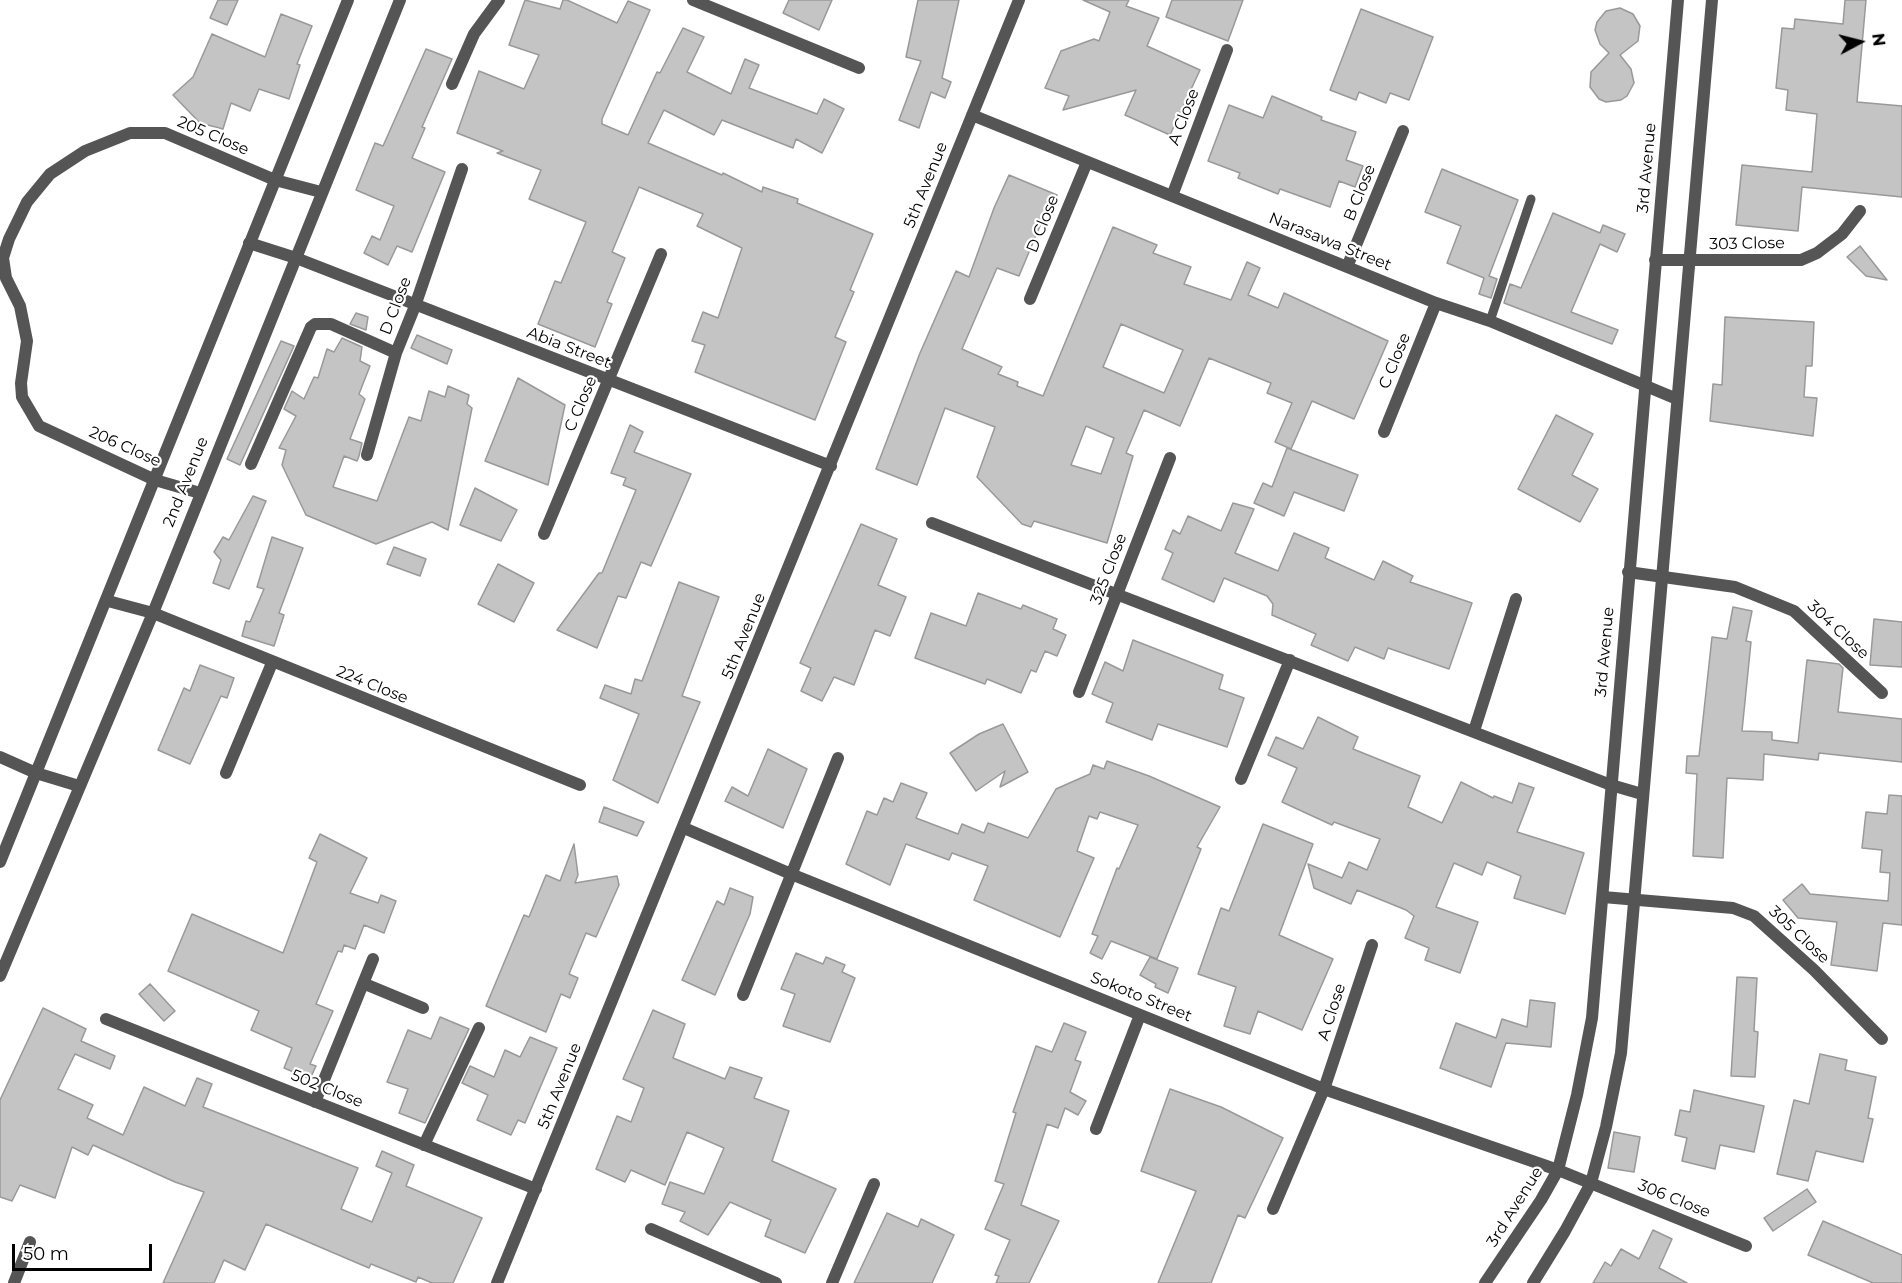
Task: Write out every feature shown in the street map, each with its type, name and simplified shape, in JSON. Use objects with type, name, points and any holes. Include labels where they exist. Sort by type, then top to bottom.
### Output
[{"type":"street","name":"2nd Avenue","points":[[0,862],[108,601],[249,243],[348,0]]},
{"type":"street","name":"2nd Avenue","points":[[0,976],[153,613],[400,0]]},
{"type":"street","points":[[452,84],[474,34],[499,0]]},
{"type":"street","points":[[693,0],[859,68]]},
{"type":"street","name":"5th Avenue","points":[[497,1283],[1019,0]]},
{"type":"street","name":"3rd Avenue","points":[[1485,1283],[1541,1200],[1558,1170],[1592,1018],[1678,0]]},
{"type":"street","points":[[1533,1283],[1591,1183],[1606,1127],[1621,1053],[1712,0]]},
{"type":"street","name":"A Close","points":[[1172,196],[1227,50]]},
{"type":"street","name":"Narasawa Street","points":[[972,115],[1436,303],[1490,321],[1677,399]]},
{"type":"street","name":"205 Close","points":[[39,426],[22,397],[21,383],[27,340],[25,324],[20,306],[6,278],[3,258],[9,239],[27,202],[50,174],[85,151],[112,139],[148,131],[165,133],[275,180],[321,192]]},
{"type":"street","name":"B Close","points":[[1347,267],[1403,131]]},
{"type":"street","name":"D Close","points":[[1030,299],[1087,162]]},
{"type":"street","name":"D Close","points":[[367,455],[396,353],[415,306],[462,169]]},
{"type":"street","name":"303 Close","points":[[1655,260],[1688,262],[1801,260],[1817,253],[1842,234],[1860,212]]},
{"type":"street","name":"Abia Street","points":[[249,243],[296,258],[831,466]]},
{"type":"street","name":"C Close","points":[[544,534],[661,254]]},
{"type":"street","name":"C Close","points":[[1384,432],[1436,303]]},
{"type":"street","points":[[251,464],[311,327],[315,324],[332,324],[396,353]]},
{"type":"street","name":"206 Close","points":[[39,426],[155,480],[200,493]]},
{"type":"street","name":"325 Close","points":[[1079,692],[1170,458]]},
{"type":"street","points":[[932,523],[1611,785],[1642,794]]},
{"type":"street","name":"304 Close","points":[[1628,572],[1735,587],[1794,611],[1882,693]]},
{"type":"street","points":[[1474,731],[1516,599]]},
{"type":"street","name":"224 Close","points":[[108,601],[153,613],[272,663],[580,785]]},
{"type":"street","points":[[1241,779],[1290,660]]},
{"type":"street","points":[[226,773],[272,663]]},
{"type":"street","points":[[0,757],[79,786]]},
{"type":"street","points":[[743,995],[838,758]]},
{"type":"street","name":"Sokoto Street","points":[[684,828],[791,874],[1324,1089],[1591,1183]]},
{"type":"street","name":"305 Close","points":[[1603,897],[1733,908],[1754,916],[1814,970],[1882,1039]]},
{"type":"street","name":"A Close","points":[[1324,1089],[1372,945]]},
{"type":"street","points":[[315,1102],[365,984],[373,959]]},
{"type":"street","points":[[365,984],[423,1008]]},
{"type":"street","points":[[1096,1129],[1140,1015]]},
{"type":"street","name":"502 Close","points":[[106,1019],[536,1190]]},
{"type":"street","points":[[424,1145],[479,1028]]},
{"type":"street","points":[[1273,1209],[1324,1089]]},
{"type":"street","name":"306 Close","points":[[1591,1183],[1746,1246]]},
{"type":"street","points":[[832,1283],[874,1184]]},
{"type":"street","points":[[651,1229],[776,1283]]},
{"type":"street","points":[[14,1283],[30,1242]]},
{"type":"lane","points":[[1490,321],[1532,199]]},
{"type":"building","points":[[218,0],[238,0],[227,25],[210,18]]},
{"type":"building","points":[[525,0],[560,9],[563,0],[567,0],[617,23],[628,1],[650,10],[602,119],[602,124],[628,135],[657,72],[660,73],[683,28],[704,37],[687,72],[731,94],[745,59],[759,65],[749,88],[817,114],[824,99],[844,109],[822,153],[796,139],[793,148],[722,120],[714,135],[664,110],[648,143],[722,175],[723,173],[762,192],[763,187],[798,199],[797,203],[873,234],[850,290],[854,292],[835,337],[846,342],[815,420],[695,372],[705,345],[692,341],[703,312],[718,318],[742,248],[697,226],[703,214],[639,187],[612,252],[625,258],[607,302],[612,304],[595,347],[538,324],[555,281],[561,283],[586,222],[529,199],[541,170],[497,153],[503,151],[457,133],[479,71],[524,89],[539,55],[509,45]]},
{"type":"building","points":[[789,0],[832,0],[819,30],[783,13]]},
{"type":"building","points":[[918,0],[959,0],[942,78],[951,82],[945,98],[931,92],[919,128],[899,120],[921,61],[906,57]]},
{"type":"building","points":[[1083,0],[1129,0],[1126,6],[1159,18],[1147,46],[1200,70],[1170,135],[1125,115],[1136,90],[1063,110],[1069,96],[1045,88],[1061,51],[1094,39],[1099,41],[1110,12]]},
{"type":"building","points":[[1172,0],[1243,0],[1228,41],[1166,17]]},
{"type":"building","points":[[1845,0],[1866,0],[1857,102],[1902,106],[1902,197],[1802,187],[1798,231],[1736,225],[1742,165],[1812,172],[1817,114],[1786,110],[1788,90],[1776,88],[1782,28],[1794,29],[1795,19],[1843,24]]},
{"type":"building","points":[[1620,8],[1633,14],[1640,26],[1638,41],[1620,55],[1631,69],[1634,83],[1627,96],[1621,100],[1606,102],[1599,99],[1590,87],[1591,72],[1609,53],[1600,44],[1595,30],[1597,22],[1606,11]]},
{"type":"building","points":[[1361,9],[1433,37],[1409,100],[1390,93],[1386,103],[1359,92],[1356,100],[1330,90]]},
{"type":"building","points":[[281,14],[312,26],[297,64],[300,65],[289,99],[259,89],[250,111],[231,103],[223,129],[200,123],[173,95],[193,77],[212,34],[265,57]]},
{"type":"building","points":[[426,49],[452,59],[422,127],[425,128],[412,158],[445,172],[412,252],[397,246],[388,265],[364,253],[372,236],[380,240],[394,206],[356,190],[375,143],[383,146]]},
{"type":"building","points":[[1272,96],[1322,117],[1321,120],[1356,132],[1346,160],[1363,166],[1355,187],[1339,181],[1330,207],[1280,189],[1278,194],[1238,178],[1240,173],[1208,161],[1229,105],[1263,118]]},
{"type":"building","points":[[1442,169],[1518,200],[1489,276],[1497,279],[1491,298],[1479,294],[1484,278],[1447,263],[1461,226],[1425,212]]},
{"type":"building","points":[[1009,175],[1057,195],[1049,215],[1045,214],[1019,276],[997,268],[962,349],[1002,367],[998,374],[1018,382],[1017,386],[1043,396],[1113,227],[1157,245],[1153,253],[1191,267],[1184,284],[1231,300],[1247,262],[1260,268],[1248,295],[1278,308],[1284,293],[1388,341],[1354,419],[1312,401],[1291,449],[1275,442],[1292,403],[1267,393],[1271,383],[1209,358],[1180,426],[1144,410],[1126,453],[1133,456],[1107,543],[1034,521],[1031,527],[1022,524],[977,477],[995,427],[945,408],[917,485],[876,469],[920,353],[956,271],[969,277],[994,208]],"holes":[[[1121,324],[1183,350],[1164,393],[1103,367]],[[1086,426],[1114,438],[1101,474],[1071,465]]]},
{"type":"building","points":[[1553,213],[1600,233],[1603,225],[1625,234],[1617,252],[1600,244],[1571,312],[1618,330],[1612,344],[1504,303],[1510,284],[1521,288]]},
{"type":"building","points":[[1860,246],[1887,280],[1866,276],[1847,257]]},
{"type":"building","points":[[356,313],[368,317],[366,330],[350,324]]},
{"type":"building","points":[[1725,317],[1814,322],[1812,366],[1806,366],[1804,397],[1817,398],[1813,436],[1710,421],[1713,384],[1722,385]]},
{"type":"building","points":[[417,335],[452,350],[447,364],[411,348]]},
{"type":"building","points":[[342,338],[362,347],[360,361],[370,366],[359,394],[365,399],[350,439],[362,443],[359,456],[357,461],[344,456],[333,487],[377,501],[409,417],[421,421],[429,391],[445,397],[448,386],[469,395],[467,404],[472,408],[448,530],[432,522],[376,544],[306,515],[282,465],[286,450],[279,448],[296,416],[284,409],[292,391],[304,399],[314,377],[318,378],[327,349],[334,352]]},
{"type":"building","points":[[281,341],[294,346],[240,465],[227,459]]},
{"type":"building","points":[[518,378],[565,405],[548,485],[485,461]]},
{"type":"building","points":[[1556,415],[1593,434],[1572,475],[1598,489],[1580,522],[1518,489]]},
{"type":"building","points":[[630,425],[643,432],[634,452],[691,474],[651,566],[641,562],[626,598],[618,596],[597,648],[557,630],[599,573],[602,573],[636,490],[623,485],[626,478],[611,473]]},
{"type":"building","points":[[1287,448],[1358,475],[1344,511],[1294,492],[1284,516],[1254,503],[1263,483],[1272,487]]},
{"type":"building","points":[[475,488],[517,510],[501,541],[460,525]]},
{"type":"building","points":[[253,496],[266,501],[229,589],[213,583],[221,560],[214,552],[223,537],[229,540]]},
{"type":"building","points":[[1233,503],[1254,509],[1235,553],[1278,571],[1294,533],[1329,548],[1325,558],[1374,580],[1383,561],[1413,576],[1410,582],[1472,603],[1449,669],[1388,648],[1384,659],[1355,647],[1348,661],[1311,645],[1316,634],[1272,615],[1273,604],[1267,596],[1224,578],[1214,602],[1162,579],[1173,553],[1165,549],[1173,530],[1180,534],[1188,516],[1221,531]]},
{"type":"building","points":[[861,524],[897,539],[878,585],[906,597],[890,636],[875,630],[854,685],[834,677],[822,701],[801,691],[811,668],[800,663]]},
{"type":"building","points":[[272,537],[303,548],[279,613],[284,615],[274,646],[242,636],[246,621],[250,622],[264,589],[257,587]]},
{"type":"building","points":[[394,547],[426,559],[420,576],[387,564]]},
{"type":"building","points":[[498,564],[534,583],[514,622],[478,604]]},
{"type":"building","points":[[679,582],[719,597],[682,696],[700,702],[658,803],[613,780],[639,714],[600,698],[605,685],[631,694],[635,679],[642,681]]},
{"type":"building","points":[[978,593],[1021,609],[1023,605],[1057,619],[1053,629],[1066,635],[1057,656],[1045,651],[1036,672],[1031,670],[1021,693],[987,679],[985,684],[915,658],[931,613],[966,626]]},
{"type":"building","points":[[1733,607],[1752,611],[1746,641],[1751,642],[1742,731],[1772,732],[1772,740],[1798,743],[1807,660],[1839,664],[1843,668],[1838,712],[1902,719],[1902,762],[1819,753],[1818,760],[1764,754],[1763,780],[1727,778],[1723,858],[1693,856],[1697,774],[1686,773],[1687,756],[1699,756],[1712,637],[1727,639]]},
{"type":"building","points":[[1874,619],[1902,622],[1902,667],[1870,665]]},
{"type":"building","points":[[1133,640],[1223,675],[1219,689],[1244,698],[1227,747],[1158,724],[1152,740],[1106,722],[1113,703],[1092,694],[1105,662],[1123,671]]},
{"type":"building","points":[[200,665],[234,678],[227,698],[221,696],[190,764],[158,750],[184,688],[190,691]]},
{"type":"building","points":[[1318,717],[1358,737],[1353,749],[1420,776],[1408,807],[1442,823],[1461,782],[1493,798],[1494,796],[1512,803],[1519,783],[1534,788],[1517,832],[1584,853],[1565,914],[1514,898],[1521,876],[1487,862],[1482,875],[1454,863],[1436,907],[1478,922],[1460,973],[1425,960],[1429,948],[1405,938],[1414,916],[1406,910],[1357,890],[1351,904],[1314,888],[1308,864],[1342,878],[1349,862],[1367,870],[1380,839],[1334,822],[1332,825],[1282,802],[1297,768],[1268,755],[1276,737],[1303,749]]},
{"type":"building","points":[[1003,724],[1028,772],[1000,787],[1005,771],[976,791],[950,753],[979,734]]},
{"type":"building","points":[[768,749],[807,769],[783,828],[725,801],[732,787],[748,796]]},
{"type":"building","points":[[1107,761],[1149,776],[1220,807],[1197,847],[1201,849],[1157,959],[1111,941],[1102,959],[1090,953],[1098,936],[1092,934],[1117,868],[1119,869],[1138,825],[1100,812],[1097,819],[1089,816],[1077,851],[1094,858],[1060,937],[974,900],[988,866],[952,853],[949,860],[906,844],[890,885],[846,864],[867,811],[877,815],[884,798],[893,802],[901,783],[927,793],[916,818],[958,834],[962,824],[984,833],[988,823],[1028,838],[1056,789],[1090,774],[1093,765],[1104,769]]},
{"type":"building","points":[[1889,795],[1902,796],[1902,925],[1883,923],[1877,971],[1831,965],[1837,922],[1798,918],[1783,900],[1802,884],[1810,894],[1888,901],[1890,873],[1880,872],[1882,850],[1862,848],[1866,812],[1887,814]]},
{"type":"building","points":[[604,807],[644,822],[637,836],[599,822]]},
{"type":"building","points":[[1263,824],[1313,844],[1279,935],[1333,959],[1302,1030],[1258,1011],[1250,1034],[1224,1026],[1236,987],[1198,974],[1221,908],[1229,911]]},
{"type":"building","points":[[320,834],[367,858],[350,893],[378,903],[381,895],[396,901],[384,933],[364,925],[355,949],[344,945],[342,952],[338,951],[316,1004],[333,1011],[310,1064],[316,1066],[310,1079],[284,1068],[292,1048],[251,1030],[259,1011],[168,971],[192,914],[283,953],[317,862],[309,858]]},
{"type":"building","points":[[574,844],[578,875],[575,883],[617,876],[619,885],[596,937],[586,933],[569,974],[578,978],[570,998],[561,994],[546,1032],[486,1006],[524,915],[529,917],[546,875],[560,881]]},
{"type":"building","points":[[730,888],[753,897],[750,914],[715,995],[682,980],[717,901],[724,905]]},
{"type":"building","points":[[796,953],[823,964],[826,957],[845,965],[842,972],[855,978],[830,1042],[783,1026],[795,994],[781,989]]},
{"type":"building","points":[[1150,957],[1178,968],[1168,993],[1155,987],[1156,984],[1140,975]]},
{"type":"building","points":[[1737,977],[1757,978],[1754,1031],[1758,1032],[1755,1077],[1731,1076]]},
{"type":"building","points":[[150,984],[175,1011],[164,1021],[139,994]]},
{"type":"building","points":[[1530,1000],[1555,1003],[1551,1047],[1506,1043],[1491,1087],[1440,1068],[1456,1023],[1496,1038],[1502,1019],[1527,1027]]},
{"type":"building","points":[[43,1008],[86,1029],[81,1041],[115,1056],[110,1069],[75,1054],[58,1089],[93,1105],[87,1118],[123,1135],[144,1087],[185,1106],[197,1078],[212,1084],[203,1107],[358,1168],[341,1209],[372,1222],[392,1173],[376,1166],[382,1151],[414,1165],[406,1186],[482,1218],[453,1283],[432,1283],[418,1277],[416,1282],[371,1264],[369,1268],[266,1224],[245,1270],[224,1260],[214,1283],[163,1283],[204,1192],[175,1182],[93,1145],[88,1155],[72,1147],[55,1198],[20,1185],[12,1201],[0,1197],[0,1100]]},
{"type":"building","points":[[653,1010],[685,1024],[673,1058],[725,1079],[730,1067],[762,1078],[754,1098],[789,1111],[772,1161],[836,1189],[805,1253],[765,1236],[771,1220],[730,1202],[708,1235],[680,1221],[685,1212],[662,1204],[670,1182],[704,1194],[724,1148],[687,1132],[665,1185],[631,1170],[625,1182],[596,1169],[617,1116],[631,1122],[644,1088],[623,1079]]},
{"type":"building","points":[[440,1017],[469,1029],[425,1123],[399,1113],[408,1089],[387,1082],[408,1030],[431,1039]]},
{"type":"building","points":[[1064,1023],[1086,1032],[1075,1060],[1081,1062],[1070,1092],[1086,1101],[1078,1115],[1065,1108],[1058,1128],[1047,1124],[1021,1205],[1059,1221],[1029,1283],[996,1283],[999,1276],[995,1275],[1010,1240],[985,1229],[1004,1184],[995,1181],[1016,1113],[1013,1112],[1036,1046],[1052,1052]]},
{"type":"building","points":[[530,1037],[557,1048],[525,1123],[518,1120],[511,1135],[477,1120],[488,1095],[462,1083],[470,1066],[494,1077],[505,1050],[520,1057]]},
{"type":"building","points":[[1820,1054],[1847,1060],[1845,1070],[1876,1077],[1868,1118],[1873,1119],[1863,1162],[1816,1151],[1808,1181],[1777,1174],[1794,1100],[1809,1104]]},
{"type":"building","points":[[1170,1089],[1221,1107],[1283,1138],[1245,1218],[1238,1215],[1211,1283],[1158,1283],[1196,1191],[1141,1171]]},
{"type":"building","points":[[1694,1090],[1764,1106],[1754,1152],[1720,1145],[1715,1169],[1682,1161],[1687,1138],[1675,1135],[1680,1110],[1690,1112]]},
{"type":"building","points":[[1614,1132],[1640,1137],[1634,1172],[1608,1168]]},
{"type":"building","points":[[1807,1189],[1816,1202],[1773,1231],[1764,1218]]},
{"type":"building","points":[[887,1213],[918,1227],[921,1219],[954,1235],[932,1283],[854,1283]]},
{"type":"building","points":[[1823,1221],[1902,1255],[1902,1283],[1873,1283],[1808,1255]]},
{"type":"building","points":[[1653,1230],[1672,1239],[1659,1268],[1687,1283],[1593,1283],[1605,1262],[1611,1266],[1621,1249],[1639,1259]]}]
